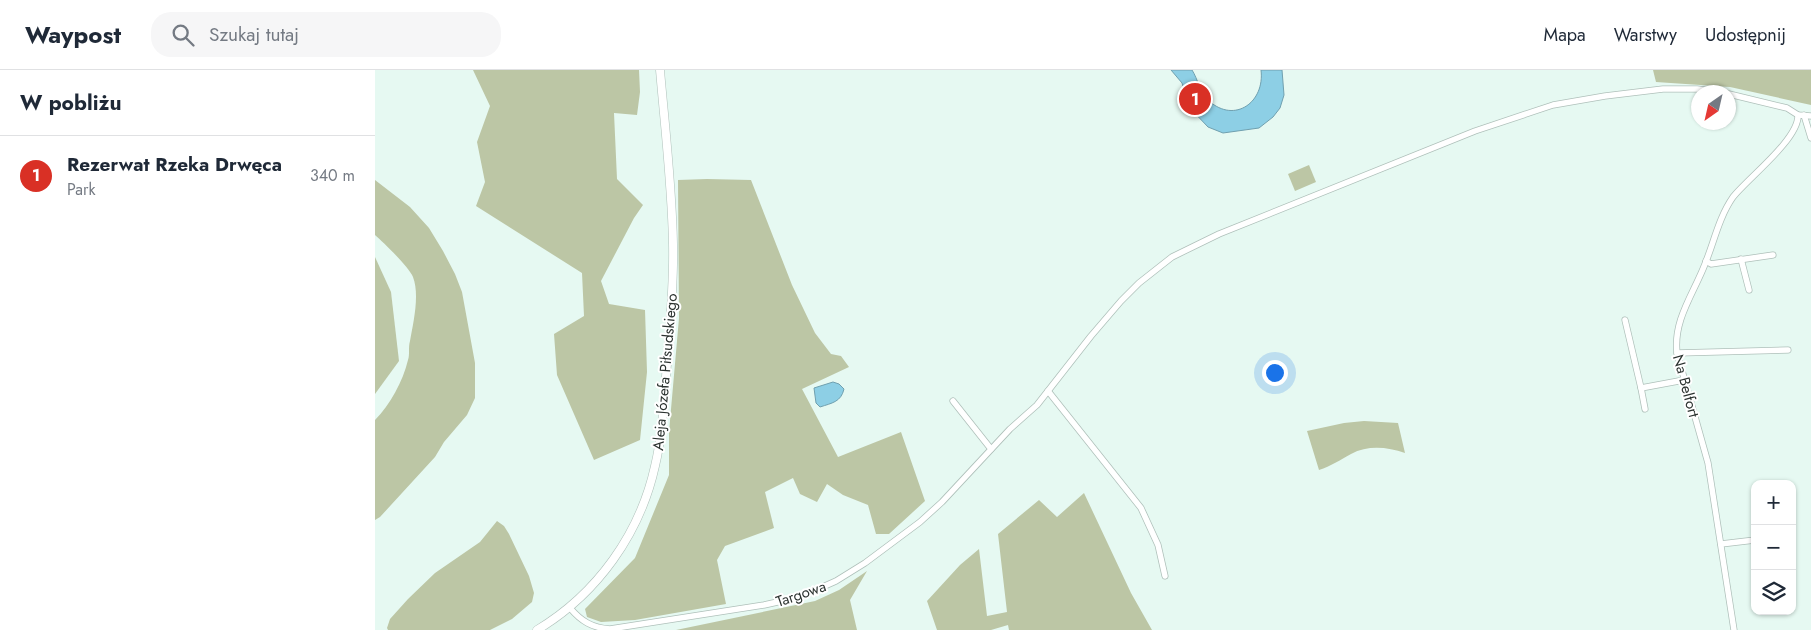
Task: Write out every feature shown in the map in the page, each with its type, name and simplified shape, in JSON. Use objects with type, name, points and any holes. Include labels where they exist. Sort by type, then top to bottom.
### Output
[{"type":"main road","name":"Aleja Józefa Piłsudskiego","points":[[537,630],[570,608],[607,570],[631,532],[648,494],[658,453],[672,304],[673,260],[671,200],[661,70]]},
{"type":"street","name":"Targowa","points":[[570,608],[592,626],[610,629],[764,606],[809,593],[851,573],[920,522],[942,502],[1010,429],[1037,405],[1121,301],[1158,267],[1201,242],[1475,131],[1553,105],[1635,92],[1691,89]]},
{"type":"street","points":[[1736,96],[1787,108],[1801,115],[1811,116]]},
{"type":"street","points":[[1801,115],[1811,138]]},
{"type":"street","name":"Na Belfort","points":[[1733,630],[1708,463],[1677,353],[1676,339],[1679,322],[1706,261],[1727,206],[1768,162],[1784,142],[1801,115]]},
{"type":"street","points":[[1706,261],[1711,264],[1773,255]]},
{"type":"street","points":[[1741,259],[1749,290]]},
{"type":"street","points":[[1625,320],[1645,410]]},
{"type":"street","points":[[1677,353],[1788,350]]},
{"type":"street","points":[[1641,388],[1684,380]]},
{"type":"street","points":[[1048,391],[1141,508],[1158,545],[1165,576]]},
{"type":"street","points":[[953,401],[991,449]]},
{"type":"street","points":[[1721,544],[1751,540]]},
{"type":"green space","points":[[473,70],[639,70],[640,92],[637,115],[614,113],[617,179],[643,205],[634,218],[601,281],[609,304],[645,310],[647,372],[640,440],[594,460],[557,375],[554,334],[584,316],[582,273],[476,206],[485,182],[477,142],[490,106]]},
{"type":"green space","points":[[1653,70],[1811,70],[1811,105],[1736,88],[1736,85],[1656,82]]},
{"type":"green space","points":[[1309,165],[1316,182],[1295,191],[1288,174]]},
{"type":"green space","points":[[375,180],[410,207],[429,228],[455,274],[462,292],[475,363],[475,398],[467,415],[444,442],[435,457],[380,517],[375,520],[375,420],[391,400],[406,368],[409,358],[416,292],[413,277],[407,267],[375,235]]},
{"type":"green space","points":[[678,180],[751,180],[792,285],[815,333],[831,354],[841,356],[849,367],[802,389],[838,457],[901,432],[925,501],[889,534],[876,534],[868,505],[843,495],[827,484],[817,502],[800,494],[793,478],[765,492],[774,528],[725,546],[717,560],[726,604],[635,620],[601,622],[587,617],[585,609],[635,558],[669,475],[669,432],[679,318]]},
{"type":"green space","points":[[375,257],[391,292],[399,361],[375,394]]},
{"type":"green space","points":[[1364,421],[1398,423],[1405,453],[1384,448],[1364,449],[1319,470],[1307,431]]},
{"type":"green space","points":[[1084,493],[1131,593],[1152,630],[1009,630],[1008,625],[991,630],[937,630],[927,601],[960,565],[979,549],[987,616],[1007,612],[998,534],[1039,500],[1057,517]]},
{"type":"green space","points":[[497,521],[504,526],[509,534],[529,576],[534,593],[532,602],[512,619],[490,630],[388,630],[390,619],[408,599],[435,573],[480,542]]},
{"type":"green space","points":[[867,571],[850,600],[857,630],[676,630],[815,601],[839,590]]},
{"type":"water","points":[[1171,70],[1192,70],[1206,98],[1219,108],[1238,110],[1253,100],[1258,92],[1261,81],[1261,70],[1282,70],[1284,95],[1280,108],[1273,117],[1259,128],[1223,133],[1208,127],[1189,107],[1182,83]]},
{"type":"water","points":[[833,382],[839,384],[844,389],[841,397],[820,407],[816,403],[814,388]]},
{"type":"place","name":"Rezerwat Rzeka Drwęca","points":[[1195,99]]}]
